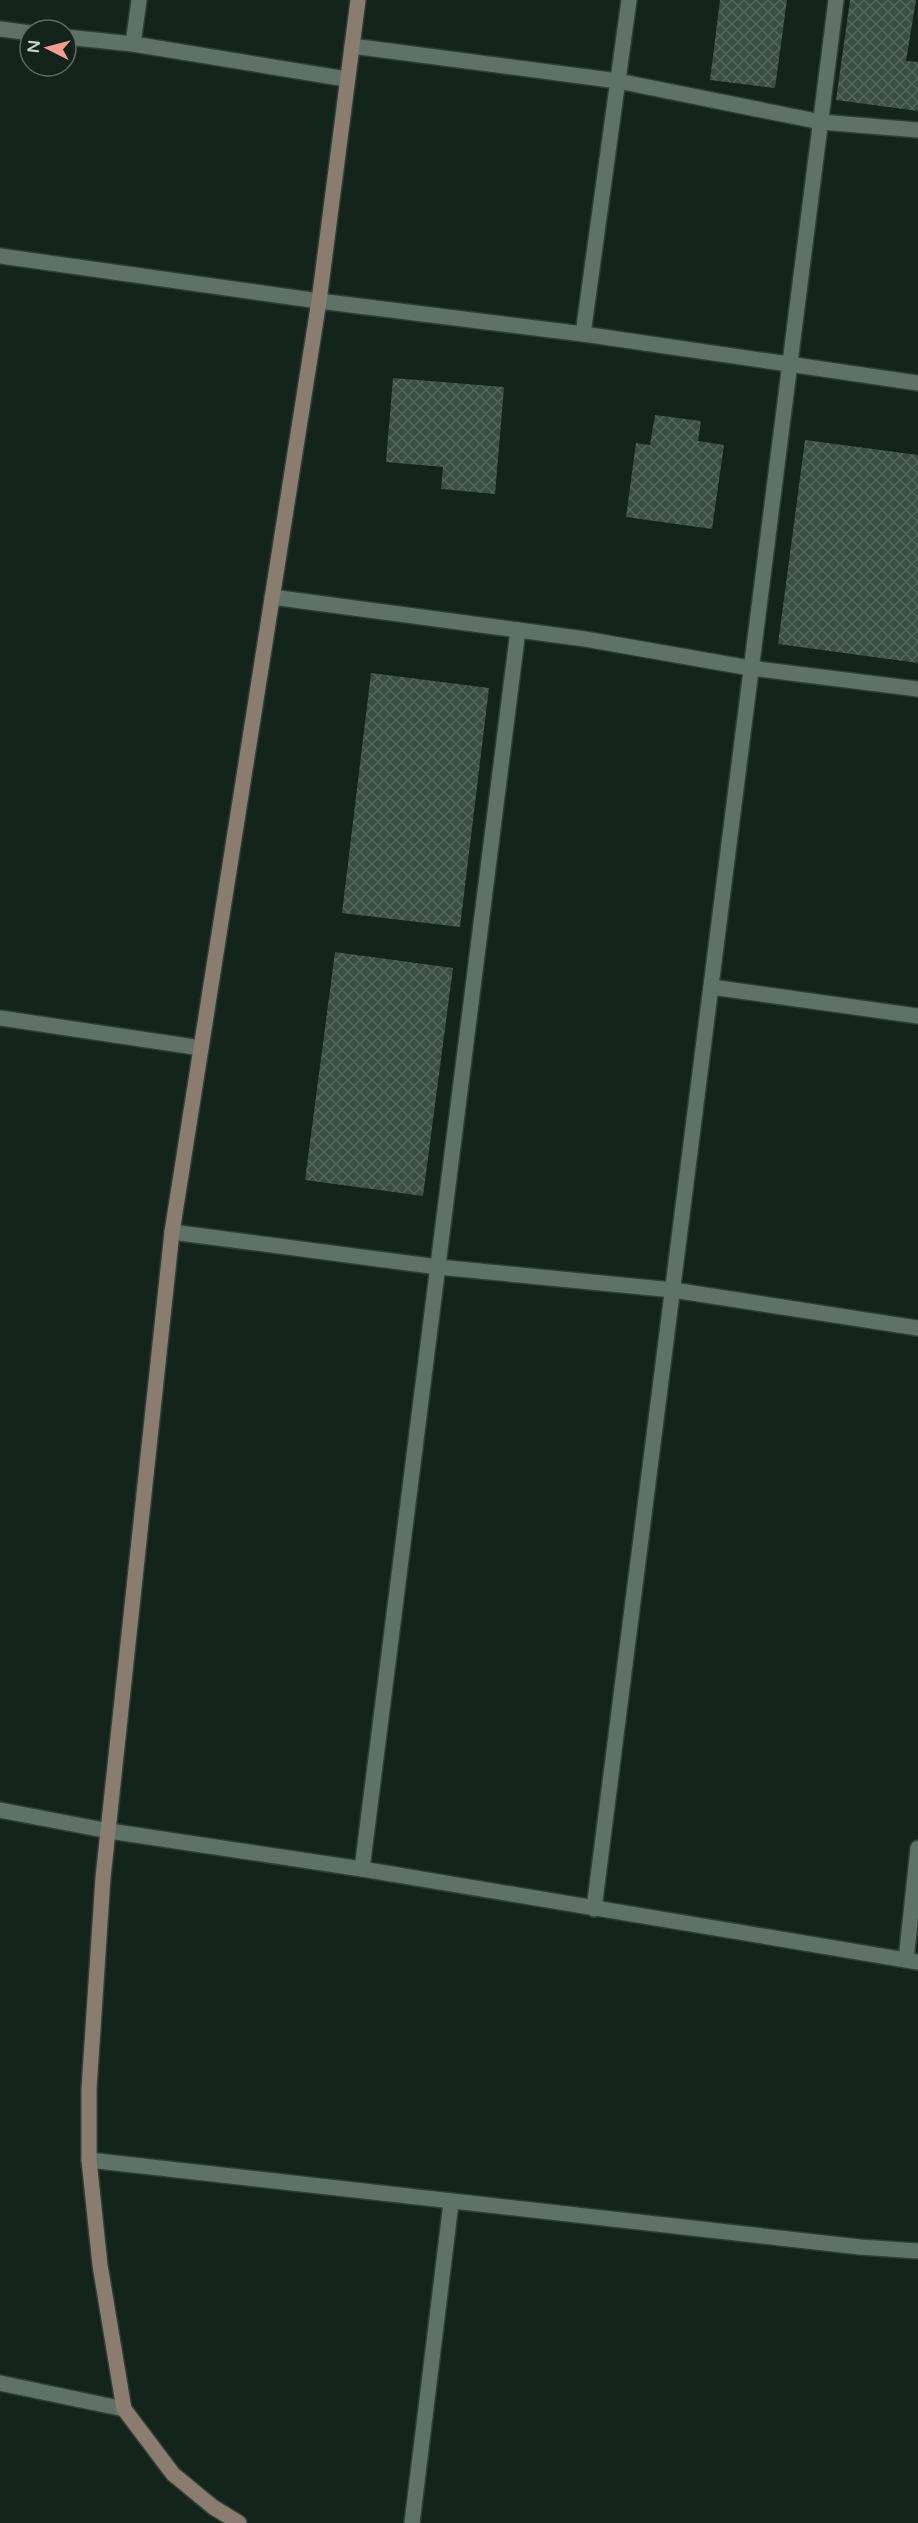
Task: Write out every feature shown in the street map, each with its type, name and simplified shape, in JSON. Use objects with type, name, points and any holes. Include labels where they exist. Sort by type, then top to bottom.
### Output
[{"type":"street","points":[[133,44],[139,0]]},
{"type":"street","points":[[239,2523],[213,2507],[173,2474],[124,2409],[100,2265],[89,2160],[89,2089],[109,1831],[172,1232],[319,301],[358,0]]},
{"type":"street","points":[[583,334],[629,0]]},
{"type":"street","points":[[594,1909],[836,0]]},
{"type":"street","points":[[0,29],[18,31]]},
{"type":"street","points":[[78,38],[133,44],[346,79]]},
{"type":"street","points":[[352,46],[618,81],[820,122],[918,130]]},
{"type":"street","points":[[0,256],[319,301],[583,334],[918,383]]},
{"type":"street","points":[[272,597],[518,630],[750,668],[918,689]]},
{"type":"street","points":[[362,1869],[518,630]]},
{"type":"street","points":[[711,987],[918,1016]]},
{"type":"street","points":[[0,1018],[201,1048]]},
{"type":"street","points":[[172,1232],[438,1267],[673,1290],[918,1328]]},
{"type":"street","points":[[0,1810],[109,1831],[362,1869],[912,1961],[918,1848]]},
{"type":"street","points":[[89,2160],[849,2246],[918,2251]]},
{"type":"street","points":[[412,2523],[451,2202]]},
{"type":"street","points":[[0,2383],[124,2409]]},
{"type":"building","points":[[720,0],[787,0],[775,88],[710,80]]},
{"type":"building","points":[[850,0],[916,0],[906,61],[918,62],[918,111],[836,100]]},
{"type":"building","points":[[393,378],[504,387],[495,494],[441,489],[443,467],[386,462]]},
{"type":"building","points":[[655,415],[701,421],[698,441],[724,445],[712,529],[626,517],[636,443],[650,445]]},
{"type":"building","points":[[805,440],[918,455],[918,663],[778,644]]},
{"type":"building","points":[[371,673],[489,688],[460,927],[342,913]]},
{"type":"building","points":[[335,952],[453,968],[423,1196],[305,1180]]}]
